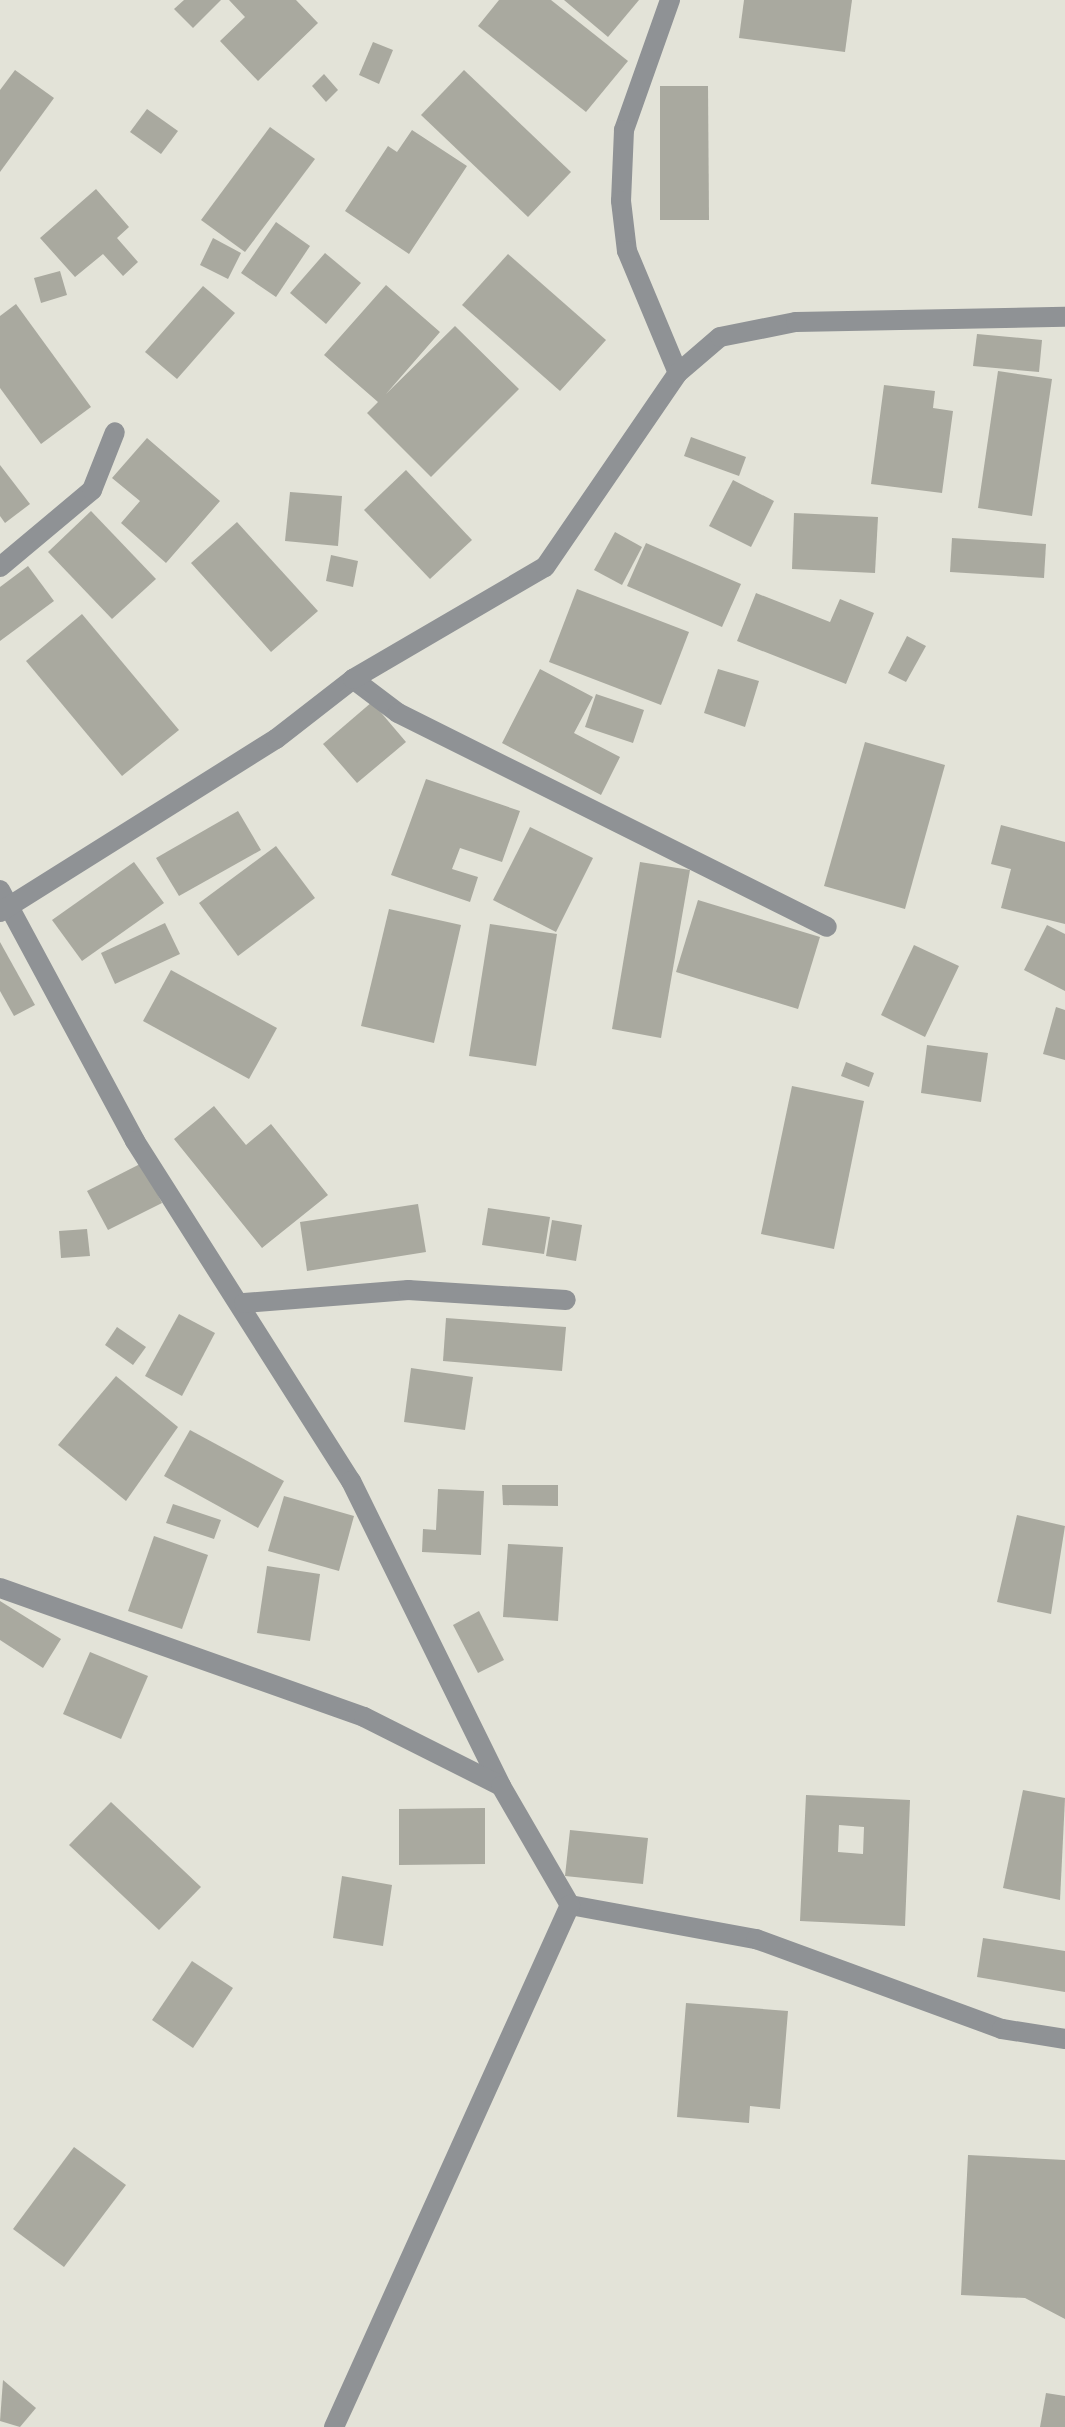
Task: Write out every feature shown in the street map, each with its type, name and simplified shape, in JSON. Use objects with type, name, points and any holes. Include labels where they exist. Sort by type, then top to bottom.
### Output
[{"type":"street","points":[[670,0],[624,130],[621,200],[627,250],[678,372]]},
{"type":"street","points":[[1065,317],[796,322],[720,337],[678,372],[545,567],[352,679],[276,739],[3,903],[135,1141],[244,1302],[351,1481],[501,1786],[570,1905],[756,1938],[1002,2030],[1065,2038]]},
{"type":"street","points":[[0,567],[92,490],[115,432]]},
{"type":"street","points":[[352,679],[398,713],[827,927]]},
{"type":"street","points":[[244,1302],[408,1290],[566,1300]]},
{"type":"street","points":[[0,1588],[364,1717],[501,1786]]},
{"type":"street","points":[[334,2427],[570,1905]]},
{"type":"building","points":[[184,0],[221,0],[193,28],[174,9]]},
{"type":"building","points":[[229,0],[296,0],[318,23],[258,81],[220,41],[245,17]]},
{"type":"building","points":[[499,0],[551,0],[628,61],[586,112],[478,26]]},
{"type":"building","points":[[564,0],[639,0],[608,37]]},
{"type":"building","points":[[744,0],[852,0],[845,52],[739,38]]},
{"type":"building","points":[[373,42],[393,50],[379,84],[359,75]]},
{"type":"building","points":[[15,70],[54,98],[0,172],[0,90]]},
{"type":"building","points":[[464,70],[571,172],[528,217],[421,115]]},
{"type":"building","points":[[324,74],[338,90],[326,102],[312,86]]},
{"type":"building","points":[[660,86],[708,86],[709,220],[660,220]]},
{"type":"building","points":[[147,109],[178,131],[161,154],[130,132]]},
{"type":"building","points":[[270,127],[315,159],[245,252],[201,220]]},
{"type":"building","points":[[412,130],[467,166],[409,254],[345,211],[388,146],[397,152]]},
{"type":"building","points":[[96,189],[129,227],[117,238],[138,262],[123,276],[103,254],[75,277],[40,238]]},
{"type":"building","points":[[276,222],[310,246],[276,297],[241,273]]},
{"type":"building","points":[[213,238],[241,253],[228,279],[200,265]]},
{"type":"building","points":[[325,253],[361,283],[326,324],[290,293]]},
{"type":"building","points":[[508,254],[606,340],[560,391],[462,305]]},
{"type":"building","points":[[60,271],[67,295],[41,303],[34,278]]},
{"type":"building","points":[[386,285],[440,332],[386,394],[455,326],[519,389],[431,477],[367,413],[378,402],[324,355]]},
{"type":"building","points":[[203,286],[235,313],[177,379],[145,352]]},
{"type":"building","points":[[16,304],[91,407],[41,444],[0,388],[0,316]]},
{"type":"building","points":[[977,334],[1042,340],[1039,372],[973,366]]},
{"type":"building","points":[[998,371],[1052,379],[1032,516],[978,508]]},
{"type":"building","points":[[884,385],[935,391],[933,408],[953,411],[942,493],[871,484]]},
{"type":"building","points":[[691,437],[746,457],[739,476],[684,456]]},
{"type":"building","points":[[147,438],[220,501],[166,563],[121,523],[140,501],[112,478]]},
{"type":"building","points":[[0,465],[30,504],[5,523],[0,516]]},
{"type":"building","points":[[406,470],[472,540],[430,579],[364,510]]},
{"type":"building","points":[[733,480],[774,501],[751,547],[709,526]]},
{"type":"building","points":[[290,492],[342,496],[338,546],[285,541]]},
{"type":"building","points":[[91,511],[156,579],[112,619],[48,552]]},
{"type":"building","points":[[794,513],[878,517],[875,573],[792,569]]},
{"type":"building","points":[[237,522],[318,611],[271,652],[191,563]]},
{"type":"building","points":[[615,532],[642,547],[622,585],[594,570]]},
{"type":"building","points":[[952,538],[1046,544],[1044,578],[950,572]]},
{"type":"building","points":[[646,543],[741,584],[722,627],[627,586]]},
{"type":"building","points":[[331,555],[358,561],[353,587],[326,581]]},
{"type":"building","points":[[28,566],[54,601],[0,641],[0,587]]},
{"type":"building","points":[[577,589],[689,632],[661,705],[549,662]]},
{"type":"building","points":[[756,593],[830,622],[840,599],[874,613],[846,684],[737,641]]},
{"type":"building","points":[[82,614],[179,730],[122,776],[26,661]]},
{"type":"building","points":[[907,636],[926,646],[906,682],[888,673]]},
{"type":"building","points":[[540,669],[593,697],[574,733],[620,757],[601,795],[502,743]]},
{"type":"building","points":[[718,669],[759,681],[745,727],[704,713]]},
{"type":"building","points":[[596,694],[644,710],[633,743],[585,727]]},
{"type":"building","points":[[372,702],[406,742],[357,783],[323,744]]},
{"type":"building","points":[[865,742],[945,765],[905,909],[824,886]]},
{"type":"building","points":[[426,779],[520,811],[502,862],[460,848],[452,869],[478,877],[470,902],[391,875]]},
{"type":"building","points":[[238,811],[261,850],[179,896],[156,858]]},
{"type":"building","points":[[1001,825],[1065,842],[1065,924],[1001,908],[1011,869],[991,864]]},
{"type":"building","points":[[530,827],[593,858],[556,932],[493,900]]},
{"type":"building","points":[[276,846],[315,898],[238,956],[199,903]]},
{"type":"building","points":[[134,862],[164,903],[82,961],[52,920]]},
{"type":"building","points":[[640,862],[690,870],[661,1038],[612,1029]]},
{"type":"building","points":[[698,900],[820,937],[798,1009],[676,972]]},
{"type":"building","points":[[389,909],[461,925],[434,1043],[361,1026]]},
{"type":"building","points":[[165,923],[180,954],[115,984],[101,953]]},
{"type":"building","points":[[490,924],[557,934],[536,1066],[469,1056]]},
{"type":"building","points":[[1047,925],[1065,934],[1065,991],[1024,970]]},
{"type":"building","points":[[0,942],[35,1005],[14,1016],[0,991]]},
{"type":"building","points":[[914,945],[959,966],[925,1037],[881,1015]]},
{"type":"building","points":[[171,970],[277,1028],[249,1079],[143,1021]]},
{"type":"building","points":[[1056,1007],[1065,1010],[1065,1060],[1043,1054]]},
{"type":"building","points":[[927,1045],[988,1053],[981,1102],[921,1093]]},
{"type":"building","points":[[846,1062],[874,1073],[869,1087],[841,1076]]},
{"type":"building","points":[[792,1086],[864,1101],[834,1249],[761,1234]]},
{"type":"building","points":[[214,1106],[246,1145],[271,1124],[328,1195],[262,1248],[174,1139]]},
{"type":"building","points":[[142,1163],[162,1203],[108,1230],[87,1191]]},
{"type":"building","points":[[418,1204],[426,1252],[307,1271],[300,1222]]},
{"type":"building","points":[[488,1208],[550,1217],[544,1254],[482,1245]]},
{"type":"building","points":[[552,1220],[582,1225],[576,1261],[546,1256]]},
{"type":"building","points":[[87,1229],[90,1256],[61,1258],[59,1231]]},
{"type":"building","points":[[179,1314],[215,1333],[182,1396],[145,1376]]},
{"type":"building","points":[[446,1318],[566,1327],[562,1371],[443,1361]]},
{"type":"building","points":[[117,1327],[146,1347],[133,1365],[105,1345]]},
{"type":"building","points":[[411,1368],[473,1377],[465,1430],[404,1422]]},
{"type":"building","points":[[116,1376],[178,1427],[126,1501],[58,1445]]},
{"type":"building","points":[[190,1430],[284,1481],[258,1528],[164,1476]]},
{"type":"building","points":[[502,1485],[558,1485],[558,1506],[503,1505]]},
{"type":"building","points":[[438,1489],[484,1491],[481,1555],[422,1552],[423,1529],[436,1530]]},
{"type":"building","points":[[284,1496],[354,1516],[339,1571],[268,1551]]},
{"type":"building","points":[[173,1504],[221,1520],[214,1539],[166,1523]]},
{"type":"building","points":[[1017,1515],[1065,1526],[1051,1614],[997,1602]]},
{"type":"building","points":[[154,1536],[208,1555],[182,1629],[128,1611]]},
{"type":"building","points":[[508,1544],[563,1547],[558,1621],[503,1617]]},
{"type":"building","points":[[267,1566],[320,1574],[310,1641],[257,1633]]},
{"type":"building","points":[[0,1601],[61,1639],[43,1668],[0,1640]]},
{"type":"building","points":[[479,1611],[504,1660],[478,1673],[453,1625]]},
{"type":"building","points":[[90,1652],[148,1676],[121,1739],[63,1714]]},
{"type":"building","points":[[1023,1790],[1065,1798],[1060,1900],[1003,1888]]},
{"type":"building","points":[[806,1795],[910,1800],[905,1926],[800,1921]],"holes":[[[839,1825],[864,1827],[863,1854],[838,1852]]]},
{"type":"building","points":[[111,1802],[201,1887],[159,1930],[69,1845]]},
{"type":"building","points":[[485,1808],[485,1864],[399,1865],[399,1809]]},
{"type":"building","points":[[570,1830],[648,1838],[643,1884],[565,1876]]},
{"type":"building","points":[[342,1876],[392,1885],[383,1946],[333,1938]]},
{"type":"building","points":[[983,1938],[1065,1951],[1065,1992],[977,1977]]},
{"type":"building","points":[[192,1961],[233,1988],[193,2048],[152,2020]]},
{"type":"building","points":[[686,2003],[788,2011],[780,2109],[750,2106],[749,2123],[677,2117]]},
{"type":"building","points":[[74,2147],[126,2185],[64,2267],[13,2229]]},
{"type":"building","points":[[968,2155],[1065,2160],[1065,2319],[1025,2298],[961,2295]]},
{"type":"building","points":[[3,2380],[36,2408],[20,2427],[0,2421]]},
{"type":"building","points":[[1046,2393],[1065,2396],[1065,2427],[1040,2427]]}]
